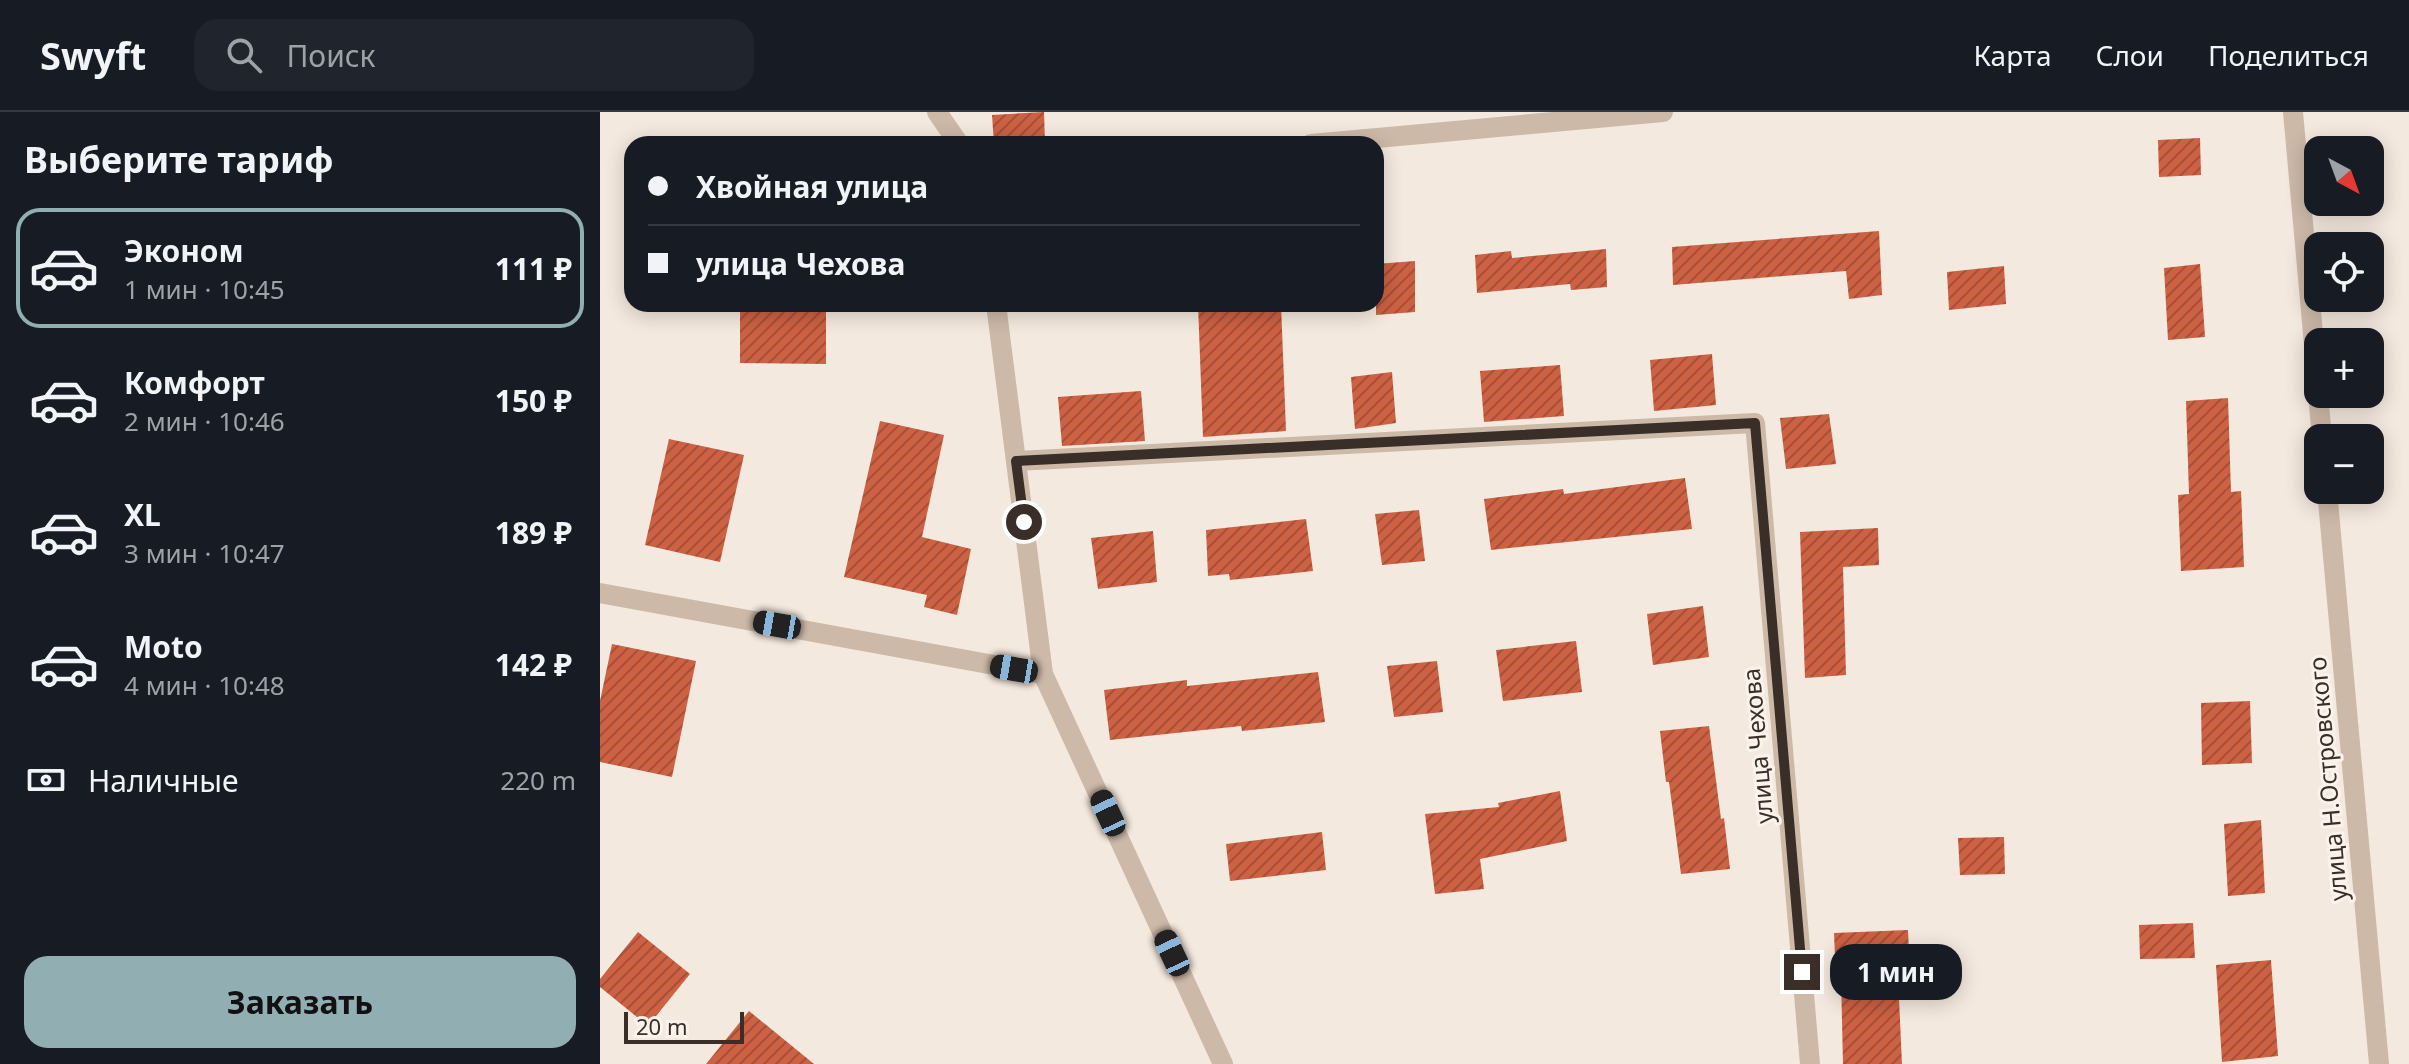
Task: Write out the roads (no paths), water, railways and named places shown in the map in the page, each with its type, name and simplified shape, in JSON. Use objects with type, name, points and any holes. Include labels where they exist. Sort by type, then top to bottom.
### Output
[{"type":"street","points":[[937,112],[954,136]]},
{"type":"street","points":[[1384,137],[1663,112]]},
{"type":"street","points":[[2293,112],[2312,328]]},
{"type":"street","points":[[997,312],[1043,674],[1223,1064]]},
{"type":"street","name":"улица Чехова","points":[[1016,461],[1755,423],[1810,1064]]},
{"type":"street","name":"улица Н.Островского","points":[[2328,504],[2379,1064]]},
{"type":"street","points":[[600,593],[1043,674]]}]
